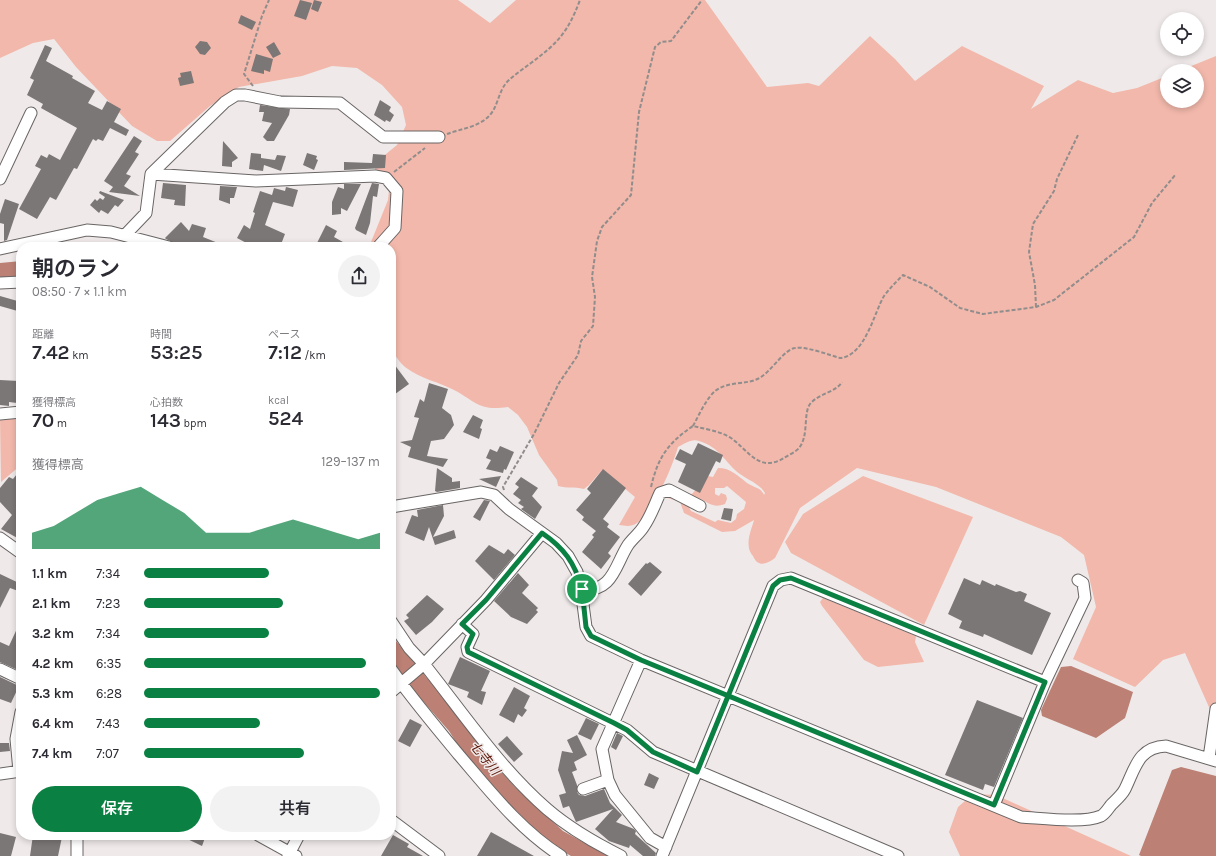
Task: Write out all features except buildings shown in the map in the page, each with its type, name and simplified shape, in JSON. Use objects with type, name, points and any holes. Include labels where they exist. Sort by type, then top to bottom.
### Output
[{"type":"street","points":[[124,235],[146,213],[152,174],[225,102],[236,95],[245,95],[280,102],[340,103],[383,138],[439,137]]},
{"type":"street","points":[[0,179],[31,113]]},
{"type":"street","points":[[152,174],[256,181],[375,176],[386,178],[397,191],[395,228],[382,242]]},
{"type":"street","points":[[33,242],[87,230],[124,235],[150,242]]},
{"type":"street","points":[[2,249],[16,246]]},
{"type":"street","points":[[2,249],[16,249]]},
{"type":"street","points":[[0,283],[16,282]]},
{"type":"street","points":[[0,414],[16,412]]},
{"type":"street","points":[[582,589],[591,590],[599,588],[607,582],[617,568],[628,545],[644,526],[658,497],[669,490],[700,506]]},
{"type":"street","points":[[396,506],[481,492],[494,495],[509,509],[556,542],[568,556],[578,572],[582,589],[586,627],[591,636],[641,660],[994,805],[1021,818],[1066,820],[1094,819],[1102,815],[1125,790],[1136,762],[1146,752],[1159,746],[1166,746],[1212,760],[1216,709]]},
{"type":"street","points":[[396,687],[422,666],[486,600],[542,533]]},
{"type":"street","points":[[0,538],[16,549]]},
{"type":"street","points":[[641,660],[602,749],[608,780],[615,795],[650,838],[664,852],[773,586],[780,580],[791,578],[1045,682]]},
{"type":"street","points":[[994,805],[1045,682],[1085,598],[1083,583],[1078,580]]},
{"type":"street","points":[[462,624],[473,634],[467,647],[468,652],[627,730],[653,752],[697,772],[898,856]]},
{"type":"street","points":[[396,628],[422,666],[506,769],[547,809],[572,828],[621,856]]},
{"type":"street","points":[[0,668],[16,676]]},
{"type":"street","points":[[396,674],[403,680],[500,804],[547,847],[560,856]]},
{"type":"street","points":[[0,774],[16,772]]},
{"type":"street","points":[[583,788],[608,780]]},
{"type":"street","points":[[396,824],[439,856]]},
{"type":"street","points":[[77,840],[77,856]]},
{"type":"street","points":[[266,840],[292,855],[298,840]]},
{"type":"path","points":[[262,98],[244,74],[262,16],[269,0]]},
{"type":"path","points":[[386,178],[439,137],[479,124],[489,116],[495,106],[499,92],[508,81],[555,45],[560,39],[569,27],[580,0]]},
{"type":"path","points":[[509,509],[508,499],[503,487],[534,434],[558,383],[578,355],[581,341],[593,326],[595,297],[592,277],[597,241],[602,228],[631,195],[639,112],[655,47],[661,42],[671,41],[702,0]]},
{"type":"path","points":[[1036,307],[1035,285],[1029,252],[1033,224],[1054,192],[1057,179],[1078,135]]},
{"type":"path","points":[[658,497],[651,488],[655,472],[664,451],[678,436],[693,426],[703,406],[715,391],[728,385],[760,378],[777,363],[786,351],[796,347],[840,358],[846,358],[862,343],[874,322],[884,297],[903,275],[930,286],[960,308],[983,314],[1036,307],[1054,300],[1134,237],[1152,203],[1176,174]]},
{"type":"path","points":[[693,426],[730,437],[759,462],[772,464],[799,448],[805,436],[809,406],[818,396],[838,387],[842,382]]},
{"type":"shaded area","points":[[0,0],[458,0],[490,23],[516,0],[705,0],[767,87],[808,83],[819,86],[870,36],[895,59],[915,81],[962,46],[1044,86],[1031,109],[1078,80],[1113,93],[1137,88],[1160,79],[1160,108],[1204,108],[1204,64],[1196,64],[1216,56],[1216,723],[1185,653],[1163,660],[1135,687],[1073,659],[1096,607],[1084,555],[1061,537],[936,487],[857,468],[800,508],[775,558],[763,564],[755,560],[749,549],[749,537],[754,520],[735,531],[722,532],[684,513],[680,502],[665,497],[665,494],[686,502],[691,511],[715,522],[718,520],[731,523],[736,519],[737,514],[744,509],[746,502],[727,486],[724,488],[715,488],[715,494],[719,496],[721,493],[726,495],[727,499],[725,504],[718,506],[712,505],[701,499],[693,499],[691,495],[708,476],[713,477],[718,468],[727,469],[734,473],[747,483],[759,489],[764,495],[765,493],[760,487],[735,470],[717,451],[699,441],[694,440],[678,447],[662,488],[656,499],[643,517],[633,525],[619,525],[635,497],[602,470],[584,489],[558,486],[557,480],[539,455],[527,427],[518,415],[508,407],[491,408],[479,405],[450,388],[417,375],[403,365],[396,356],[396,242],[371,242],[388,200],[389,190],[375,173],[375,163],[397,145],[406,125],[402,107],[382,85],[357,68],[332,66],[302,76],[239,87],[210,106],[170,141],[157,141],[132,126],[76,67],[54,39],[33,43],[0,58]]},
{"type":"shaded area","points":[[0,417],[16,417],[16,469],[1,482]]},
{"type":"shaded area","points":[[863,476],[973,517],[924,625],[791,553],[785,542],[803,514]]},
{"type":"shaded area","points":[[823,598],[916,636],[915,642],[924,662],[878,667],[864,660],[822,606],[820,602]]},
{"type":"shaded area","points":[[973,794],[996,795],[1131,856],[960,856],[949,832],[958,807]]},
{"type":"water","points":[[16,261],[16,276],[0,278],[0,263]]},
{"type":"water","name":"七寺川","points":[[396,641],[474,734],[497,767],[515,787],[563,831],[608,856],[571,856],[552,845],[508,806],[463,753],[449,731],[413,690],[396,667]]},
{"type":"water","points":[[1071,666],[1133,692],[1125,718],[1096,738],[1042,716],[1041,710],[1061,667]]},
{"type":"water","points":[[1181,767],[1216,776],[1216,856],[1141,856],[1139,855],[1172,770]]},
{"type":"route","points":[[582,589],[578,572],[568,556],[556,542],[542,533],[486,600],[462,624],[473,634],[467,647],[468,652],[614,723],[627,730],[653,752],[697,772],[728,695],[773,586],[780,580],[791,578],[1045,682],[1033,716],[994,805],[728,695],[641,660],[591,636],[586,627],[582,589]]}]
